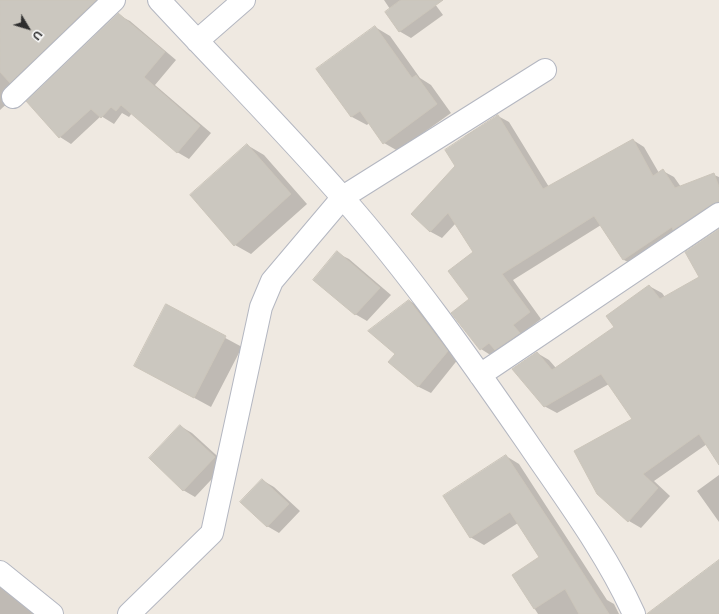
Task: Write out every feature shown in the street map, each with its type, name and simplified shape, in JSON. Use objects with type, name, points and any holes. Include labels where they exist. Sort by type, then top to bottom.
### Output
[{"type":"street","points":[[13,97],[114,0]]},
{"type":"street","points":[[159,0],[343,197],[401,268],[480,374],[594,539],[620,583],[634,614]]},
{"type":"street","points":[[197,40],[244,0]]},
{"type":"street","points":[[129,614],[212,533],[261,307],[266,291],[272,281],[343,197],[545,70]]},
{"type":"street","points":[[480,374],[719,214]]},
{"type":"street","points":[[0,572],[52,614]]},
{"type":"building","points":[[0,0],[96,0],[10,83],[0,72]]},
{"type":"building","points":[[401,0],[443,0],[399,32],[385,12]]},
{"type":"building","points":[[118,13],[165,52],[144,77],[200,126],[177,153],[121,105],[116,111],[111,107],[101,118],[91,109],[59,138],[26,101]]},
{"type":"building","points":[[375,26],[412,78],[416,75],[437,104],[383,144],[360,111],[351,117],[316,69]]},
{"type":"building","points":[[498,115],[543,189],[633,139],[653,176],[663,169],[675,188],[714,173],[719,187],[719,202],[712,204],[673,230],[672,227],[623,260],[594,216],[502,274],[530,312],[513,325],[520,333],[495,350],[489,343],[480,350],[451,313],[469,299],[448,271],[473,252],[448,213],[430,232],[411,214],[455,166],[445,150]]},
{"type":"building","points":[[247,144],[291,194],[234,246],[190,195]]},
{"type":"building","points":[[719,229],[719,465],[699,434],[643,474],[658,488],[628,522],[597,494],[574,451],[632,419],[601,374],[544,407],[512,369],[537,352],[552,370],[614,327],[606,316],[649,285],[660,299],[699,277],[685,252]]},
{"type":"building","points":[[337,251],[380,288],[355,315],[313,280]]},
{"type":"building","points":[[409,300],[448,351],[418,387],[388,362],[395,354],[368,331]]},
{"type":"building","points":[[166,304],[226,336],[194,398],[134,366]]},
{"type":"building","points":[[180,425],[215,457],[183,491],[149,458]]},
{"type":"building","points":[[506,455],[609,614],[579,614],[565,589],[534,609],[512,575],[539,557],[510,512],[470,538],[443,496]]},
{"type":"building","points":[[262,479],[289,504],[267,527],[240,502]]},
{"type":"building","points":[[719,560],[719,614],[647,614]]}]
